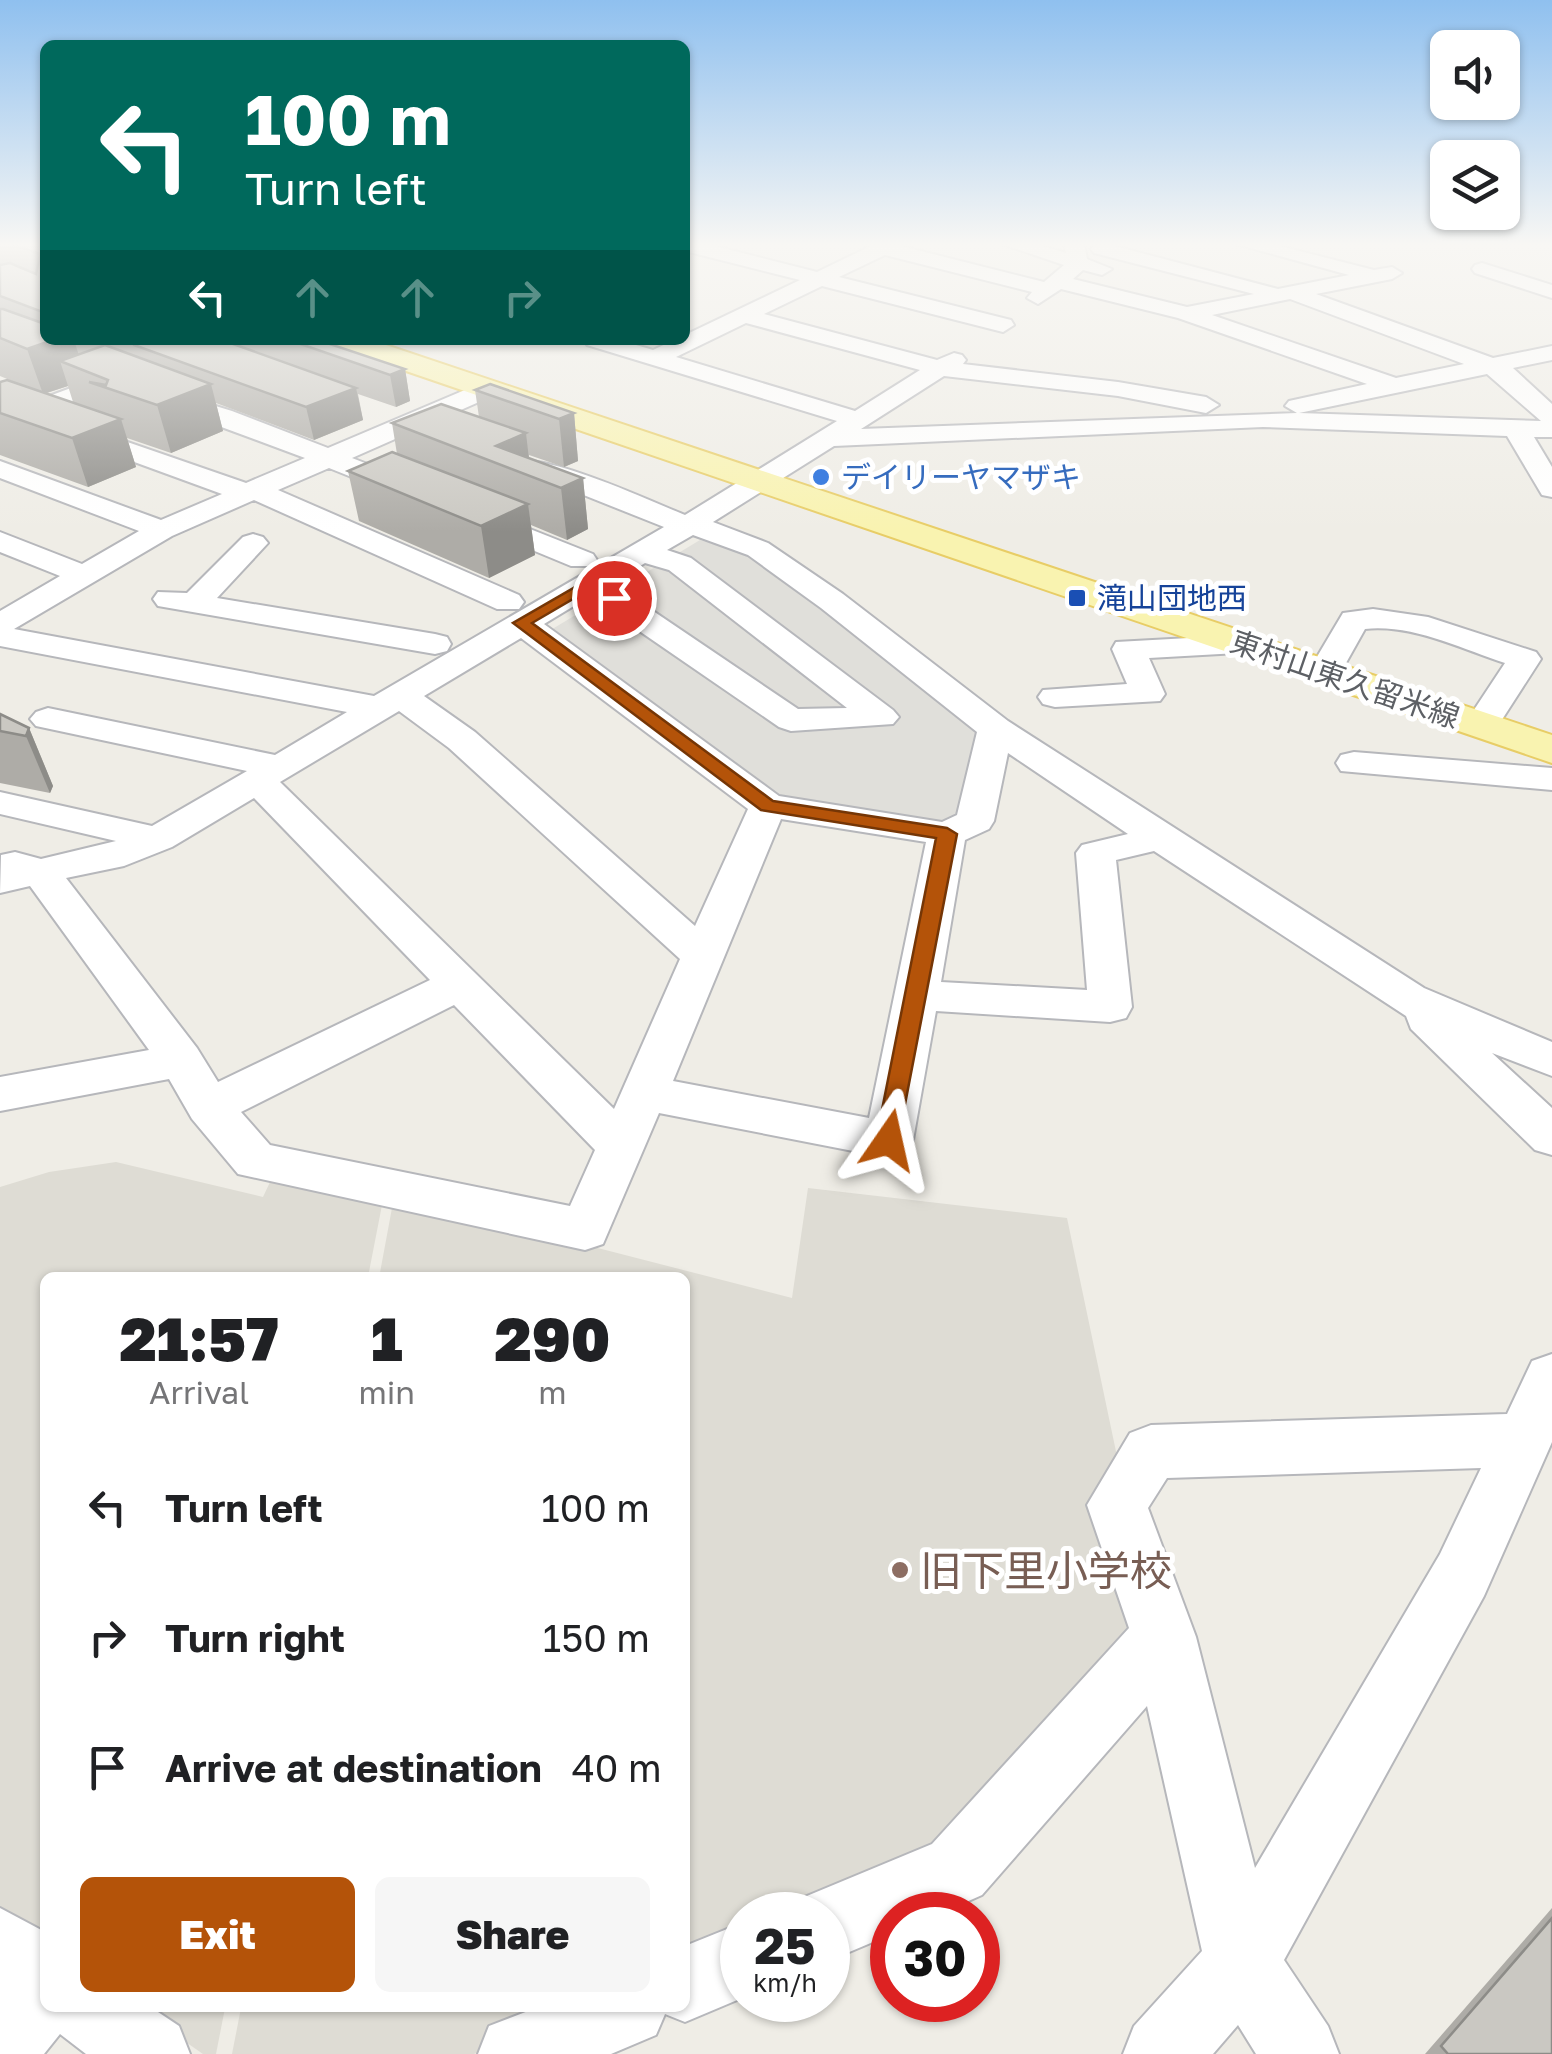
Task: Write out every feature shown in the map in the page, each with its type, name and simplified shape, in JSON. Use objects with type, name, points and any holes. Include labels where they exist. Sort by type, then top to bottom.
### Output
[{"type":"main road","name":"東村山東久留米線","points":[[358,345],[1552,750]]},
{"type":"street","points":[[836,340],[942,368],[1118,388],[1261,417],[1552,354]]},
{"type":"street","points":[[20,876],[110,857],[158,839],[390,702],[515,612],[679,521],[763,481],[982,340]]},
{"type":"street","points":[[1263,340],[1394,386]]},
{"type":"street","points":[[1418,340],[1504,373],[1552,418]]},
{"type":"street","points":[[1514,341],[1552,354]]},
{"type":"street","points":[[612,345],[856,419]]},
{"type":"street","points":[[655,358],[682,345]]},
{"type":"street","points":[[20,410],[209,348]]},
{"type":"street","points":[[84,366],[446,505],[583,573],[791,720],[881,716],[680,564],[640,552]]},
{"type":"street","points":[[0,624],[162,530],[328,458],[392,418],[488,389]]},
{"type":"street","points":[[20,410],[250,492],[515,612],[768,806],[947,834],[976,821],[995,729]]},
{"type":"street","points":[[828,438],[1261,417],[1552,428]]},
{"type":"street","points":[[392,418],[440,436]]},
{"type":"street","points":[[1516,429],[1552,490]]},
{"type":"street","points":[[510,462],[571,480],[758,549],[832,601],[995,729],[1408,1000],[1552,1136]]},
{"type":"street","points":[[0,469],[162,530]]},
{"type":"street","points":[[583,573],[640,552],[679,521]]},
{"type":"street","points":[[0,541],[86,576]]},
{"type":"street","points":[[253,543],[182,601],[435,644]]},
{"type":"street","points":[[342,700],[435,644],[515,612]]},
{"type":"street","points":[[1325,672],[1354,620],[1372,616],[1412,624],[1524,659],[1482,725]]},
{"type":"street","points":[[0,636],[342,700],[390,702],[462,740],[704,956]]},
{"type":"street","points":[[1055,697],[1148,694],[1128,648],[1244,644]]},
{"type":"street","points":[[48,718],[270,774],[459,984],[622,1148]]},
{"type":"street","points":[[1354,763],[1552,779]]},
{"type":"street","points":[[0,803],[158,839]]},
{"type":"street","points":[[0,857],[181,1060],[210,1107],[255,1161],[585,1230],[768,806]]},
{"type":"street","points":[[646,1093],[889,1140],[947,834]]},
{"type":"street","points":[[916,996],[1110,1007],[1096,853],[1159,838]]},
{"type":"street","points":[[210,1107],[459,984]]},
{"type":"street","points":[[1408,1000],[1552,1060]]},
{"type":"street","points":[[0,1094],[181,1060]]},
{"type":"street","points":[[1162,2054],[1242,1962],[1462,1575],[1552,1378]]},
{"type":"street","points":[[1300,2054],[1242,1962],[1164,1637],[1117,1505],[1151,1452],[1522,1440]]},
{"type":"street","points":[[850,1915],[957,1870],[1164,1637]]},
{"type":"street","points":[[0,1945],[40,1973]]},
{"type":"street","points":[[690,1982],[720,1969]]},
{"type":"street","points":[[0,2048],[40,1998]]},
{"type":"street","points":[[93,2012],[151,2054]]},
{"type":"street","points":[[517,2054],[618,2012]]},
{"type":"shaded area","points":[[700,540],[751,555],[987,732],[971,811],[942,823],[783,799],[549,631]]},
{"type":"shaded area","points":[[116,1162],[263,1197],[271,1180],[382,1205],[369,1272],[40,1272],[40,1939],[0,1911],[0,1187],[49,1172]]},
{"type":"shaded area","name":"旧下里小学校","points":[[808,1188],[1067,1218],[1118,1461],[1133,1643],[946,1854],[850,1895],[720,1892],[720,1950],[690,1963],[690,1272],[380,1272],[392,1208],[590,1246],[792,1298]]},
{"type":"shaded area","points":[[143,2012],[224,2012],[216,2054],[203,2054]]},
{"type":"shaded area","points":[[240,2012],[574,2012],[474,2054],[232,2054]]},
{"type":"building","points":[[5,340],[40,340],[40,344],[27,349]]},
{"type":"building","points":[[105,345],[211,384],[157,405],[89,382],[106,385],[108,380],[60,361]]},
{"type":"building","points":[[134,345],[236,345],[356,388],[306,407]]},
{"type":"building","points":[[303,345],[333,345],[405,369],[390,375]]},
{"type":"building","points":[[7,380],[121,419],[72,438],[0,413],[0,382]]},
{"type":"building","points":[[490,384],[574,413],[559,419],[475,390]]},
{"type":"building","points":[[441,404],[526,433],[496,446],[583,478],[561,488],[392,423]]},
{"type":"building","points":[[392,452],[528,504],[481,526],[348,471]]},
{"type":"building","points":[[0,714],[29,728],[26,736],[0,731]]},
{"type":"building","points":[[1552,1918],[1552,2054],[1448,2054],[1441,2046]]},
{"type":"place","name":"デイリーヤマザキ","points":[[821,477]]},
{"type":"place","name":"滝山団地西","points":[[1077,598]]},
{"type":"place","name":"旧下里小学校","points":[[900,1570]]},
{"type":"route","points":[[614,598],[584,586],[522,623],[768,806],[947,834],[889,1140]]}]
